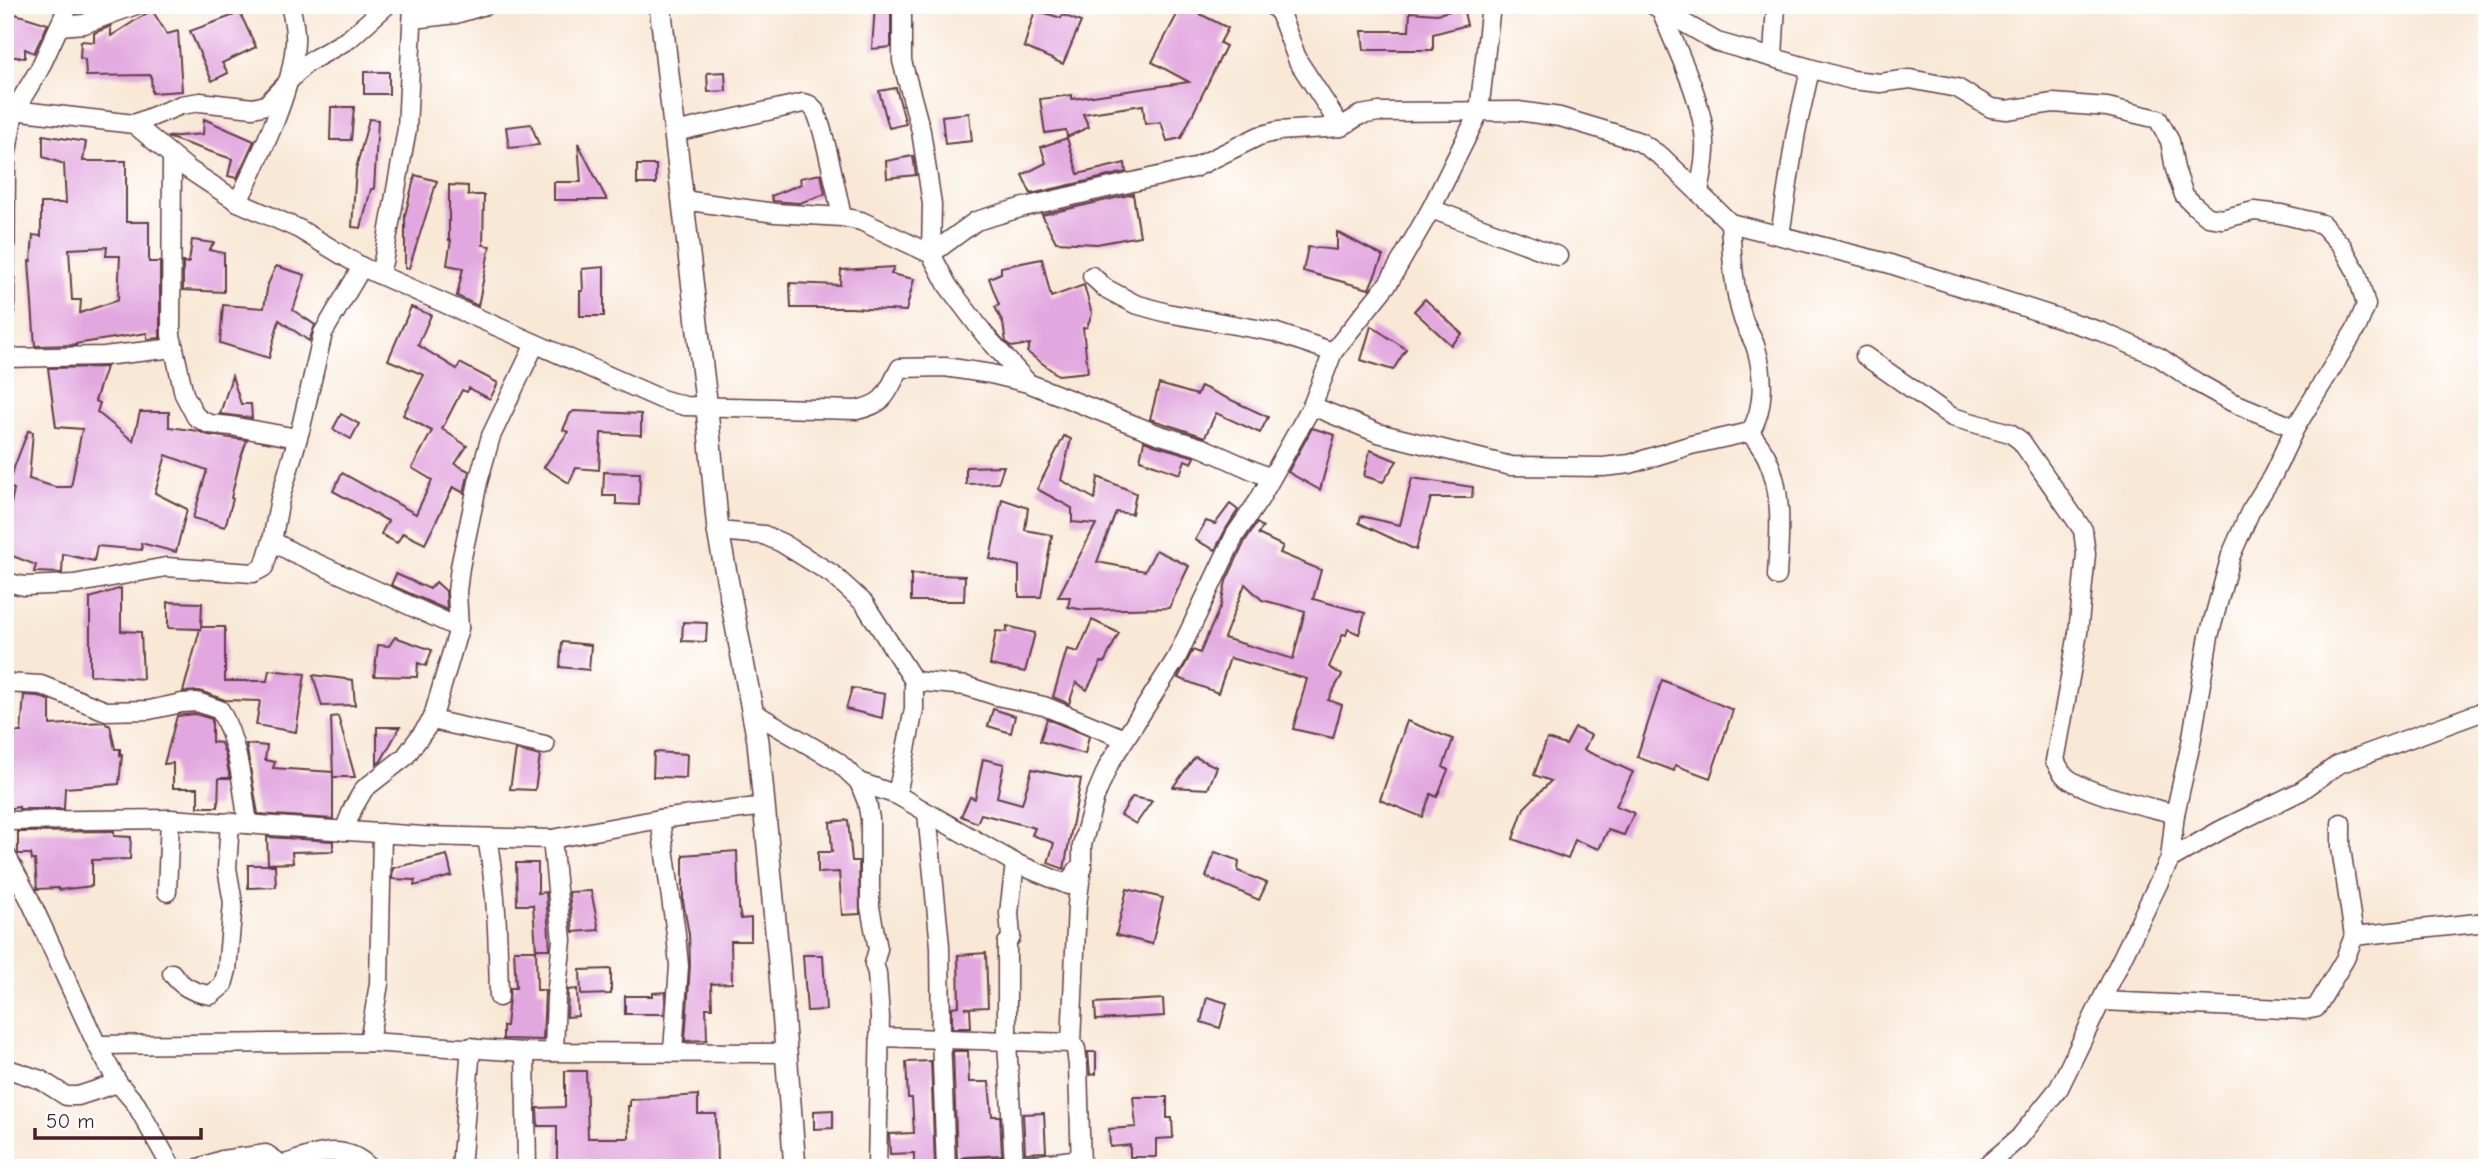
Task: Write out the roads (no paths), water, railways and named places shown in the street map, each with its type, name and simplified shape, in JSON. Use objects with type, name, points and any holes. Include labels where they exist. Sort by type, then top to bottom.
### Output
[{"type":"street","points":[[5,311],[6,157],[10,110],[39,70],[69,5]]},
{"type":"street","points":[[60,26],[84,24],[136,5]]},
{"type":"street","points":[[238,202],[264,148],[289,79],[295,43],[290,5]]},
{"type":"street","points":[[10,110],[134,124],[181,105],[200,102],[261,107],[305,64],[349,39],[387,5]]},
{"type":"street","points":[[5,582],[24,586],[61,585],[91,582],[166,567],[253,573],[264,567],[323,334],[370,271],[383,262],[407,129],[413,12],[456,14],[486,5]]},
{"type":"street","points":[[660,5],[707,409],[718,531],[758,741],[795,1168]]},
{"type":"street","points":[[902,5],[902,61],[921,131],[932,204],[931,254],[948,286],[985,335],[1028,383]]},
{"type":"street","points":[[1272,5],[1280,13],[1298,61],[1341,127]]},
{"type":"street","points":[[969,1168],[1080,1163],[1078,1066],[1076,1049],[1071,1043],[1082,845],[1095,797],[1109,764],[1175,659],[1235,535],[1312,406],[1333,352],[1389,282],[1431,209],[1479,112],[1491,5]]},
{"type":"street","points":[[1773,56],[1776,43],[1776,5]]},
{"type":"street","points":[[1657,6],[1699,110],[1705,141],[1705,160],[1699,191]]},
{"type":"street","points":[[1657,6],[1717,42],[1852,80],[1880,83],[1910,79],[1957,88],[1991,108],[2007,110],[2053,103],[2107,107],[2158,118],[2171,141],[2175,169],[2184,195],[2208,217],[2222,219],[2254,211],[2281,214],[2322,224],[2342,246],[2357,273],[2365,305],[2357,327],[2295,428],[2273,475],[2250,512],[2231,555],[2209,636],[2191,743],[2175,814],[2170,859],[2059,1088],[2019,1138],[1984,1168]]},
{"type":"street","points":[[1780,235],[1793,145],[1810,70]]},
{"type":"street","points":[[675,132],[803,103],[809,105],[815,109],[842,217]]},
{"type":"street","points":[[931,254],[976,221],[1024,207],[1194,168],[1259,136],[1278,131],[1341,127],[1360,115],[1380,112],[1518,111],[1560,117],[1630,139],[1662,157],[1730,223],[1887,263],[2102,332],[2159,358],[2232,402],[2295,428]]},
{"type":"street","points":[[134,124],[172,157],[238,202],[299,229],[370,271],[661,399],[685,407],[857,411],[877,405],[900,368],[945,367],[1028,383],[1157,435],[1203,448],[1270,478]]},
{"type":"street","points":[[172,157],[171,325],[184,394],[196,417],[209,424],[297,438]]},
{"type":"street","points":[[683,200],[775,213],[842,217],[861,221],[931,254]]},
{"type":"street","points":[[1431,209],[1558,256]]},
{"type":"street","points":[[1312,406],[1378,433],[1511,466],[1603,467],[1630,464],[1690,445],[1750,432],[1757,421],[1761,395],[1760,367],[1756,348],[1743,319],[1736,285],[1730,223]]},
{"type":"street","points":[[1092,276],[1105,288],[1135,304],[1167,313],[1274,332],[1333,352]]},
{"type":"street","points":[[344,831],[364,789],[405,757],[432,720],[459,628],[457,592],[460,567],[478,482],[491,436],[535,344]]},
{"type":"street","points":[[5,358],[104,356],[174,348]]},
{"type":"street","points":[[1865,356],[1952,417],[2010,433],[2021,441],[2083,530],[2086,554],[2078,634],[2055,761],[2063,774],[2075,783],[2175,814]]},
{"type":"street","points":[[1750,432],[1768,461],[1776,489],[1780,513],[1777,576]]},
{"type":"street","points":[[718,531],[764,535],[832,574],[864,603],[914,681],[914,709],[897,795]]},
{"type":"street","points":[[272,541],[459,628]]},
{"type":"street","points":[[914,681],[967,686],[1044,706],[1125,740]]},
{"type":"street","points":[[5,683],[41,685],[106,711],[149,710],[197,702],[220,710],[229,726],[241,772],[239,823],[227,868],[233,903],[227,970],[223,985],[211,995],[200,994],[179,984],[172,973]]},
{"type":"street","points":[[2170,859],[2221,830],[2301,791],[2339,764],[2487,710]]},
{"type":"street","points":[[751,711],[838,762],[859,782],[867,802],[870,819],[870,907],[878,949],[874,964],[880,1017],[877,1168]]},
{"type":"street","points":[[432,720],[545,745]]},
{"type":"street","points":[[859,782],[897,795],[1015,863],[1069,883],[1083,864]]},
{"type":"street","points":[[5,821],[170,819],[382,833],[552,839],[660,819],[765,806]]},
{"type":"street","points":[[927,813],[940,946],[946,1168]]},
{"type":"street","points":[[167,892],[170,819]]},
{"type":"street","points":[[660,819],[679,967],[674,1051]]},
{"type":"street","points":[[2101,1001],[2305,1010],[2316,1007],[2345,959],[2354,936],[2341,848],[2341,823]]},
{"type":"street","points":[[369,1042],[379,984],[382,833]]},
{"type":"street","points":[[487,838],[494,873],[498,923],[499,997]]},
{"type":"street","points":[[552,839],[562,940],[554,1052]]},
{"type":"street","points":[[5,853],[30,900],[97,1045],[118,1083],[136,1104],[172,1168]]},
{"type":"street","points":[[1014,1165],[1007,1041],[1009,914],[1015,863]]},
{"type":"street","points":[[2354,936],[2487,922]]},
{"type":"street","points":[[879,1037],[1071,1043]]},
{"type":"street","points":[[97,1045],[369,1042],[525,1052],[787,1052]]},
{"type":"street","points":[[461,1168],[471,1047]]},
{"type":"street","points":[[525,1052],[527,1168]]},
{"type":"street","points":[[5,1068],[41,1080],[66,1097],[78,1097],[118,1083]]},
{"type":"street","points":[[198,1168],[233,1158],[266,1154],[282,1166],[332,1151],[353,1154],[370,1168]]}]
